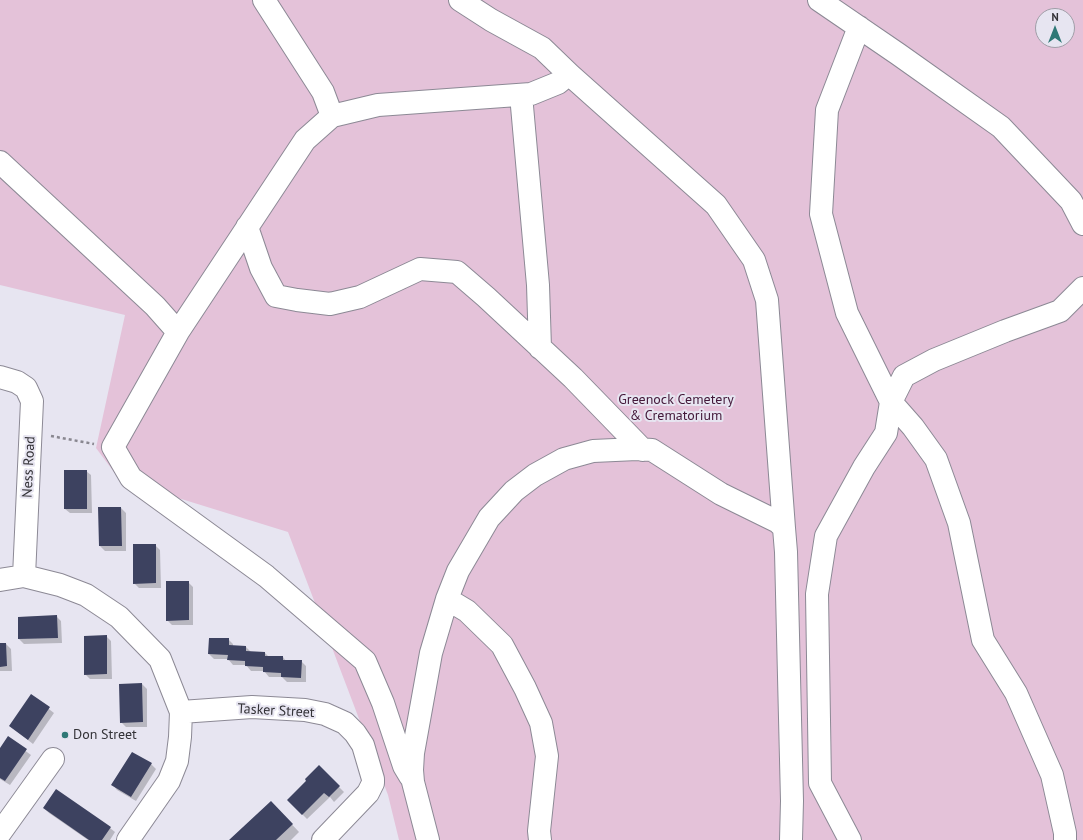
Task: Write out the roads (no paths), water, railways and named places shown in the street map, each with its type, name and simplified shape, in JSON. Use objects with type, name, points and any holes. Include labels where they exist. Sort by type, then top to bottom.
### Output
[{"type":"street","points":[[264,0],[323,92],[332,116]]},
{"type":"street","points":[[460,0],[491,20],[542,48],[716,205],[754,260],[768,300],[784,528],[787,576],[792,801],[791,840]]},
{"type":"street","points":[[819,0],[1001,128],[1071,201],[1083,224]]},
{"type":"street","points":[[859,27],[827,110],[821,214],[847,312],[891,402],[913,427],[936,459],[959,523],[983,640],[1016,693],[1052,775],[1065,832],[1065,840]]},
{"type":"street","points":[[414,782],[404,766],[383,703],[365,661],[266,576],[130,478],[113,447],[178,332],[247,227],[305,140],[332,116],[378,105],[531,94],[558,83],[570,74]]},
{"type":"street","points":[[521,95],[538,284],[540,348]]},
{"type":"street","points":[[0,162],[155,306],[178,332]]},
{"type":"street","points":[[247,227],[261,268],[276,296],[330,304],[360,297],[420,269],[457,272],[573,378],[643,450]]},
{"type":"street","points":[[850,840],[820,783],[817,594],[826,536],[864,467],[886,433],[891,402],[904,376],[942,357],[1005,331],[1060,311],[1083,288]]},
{"type":"street","name":"Ness Road","points":[[0,377],[17,382],[26,388],[32,401],[24,576]]},
{"type":"street","points":[[428,840],[414,782],[412,753],[431,653],[447,599],[458,571],[489,518],[514,491],[535,475],[564,459],[593,451],[617,449],[652,450],[721,494],[778,522],[784,528]]},
{"type":"street","points":[[0,580],[24,576],[61,586],[86,595],[119,616],[160,659],[181,712],[177,761],[169,781],[128,840]]},
{"type":"street","points":[[447,599],[467,611],[502,645],[542,723],[547,756],[539,831],[540,840]]},
{"type":"street","name":"Tasker Street","points":[[181,712],[252,707],[304,710],[325,714],[345,723],[355,733],[363,745],[373,783],[368,793],[323,840]]},
{"type":"street","points":[[0,833],[53,759]]},
{"type":"place","name":"Don Street","points":[[65,735]]},
{"type":"park label","name":"Greenock Cemetery & Crematorium","points":[[676,408]]}]
